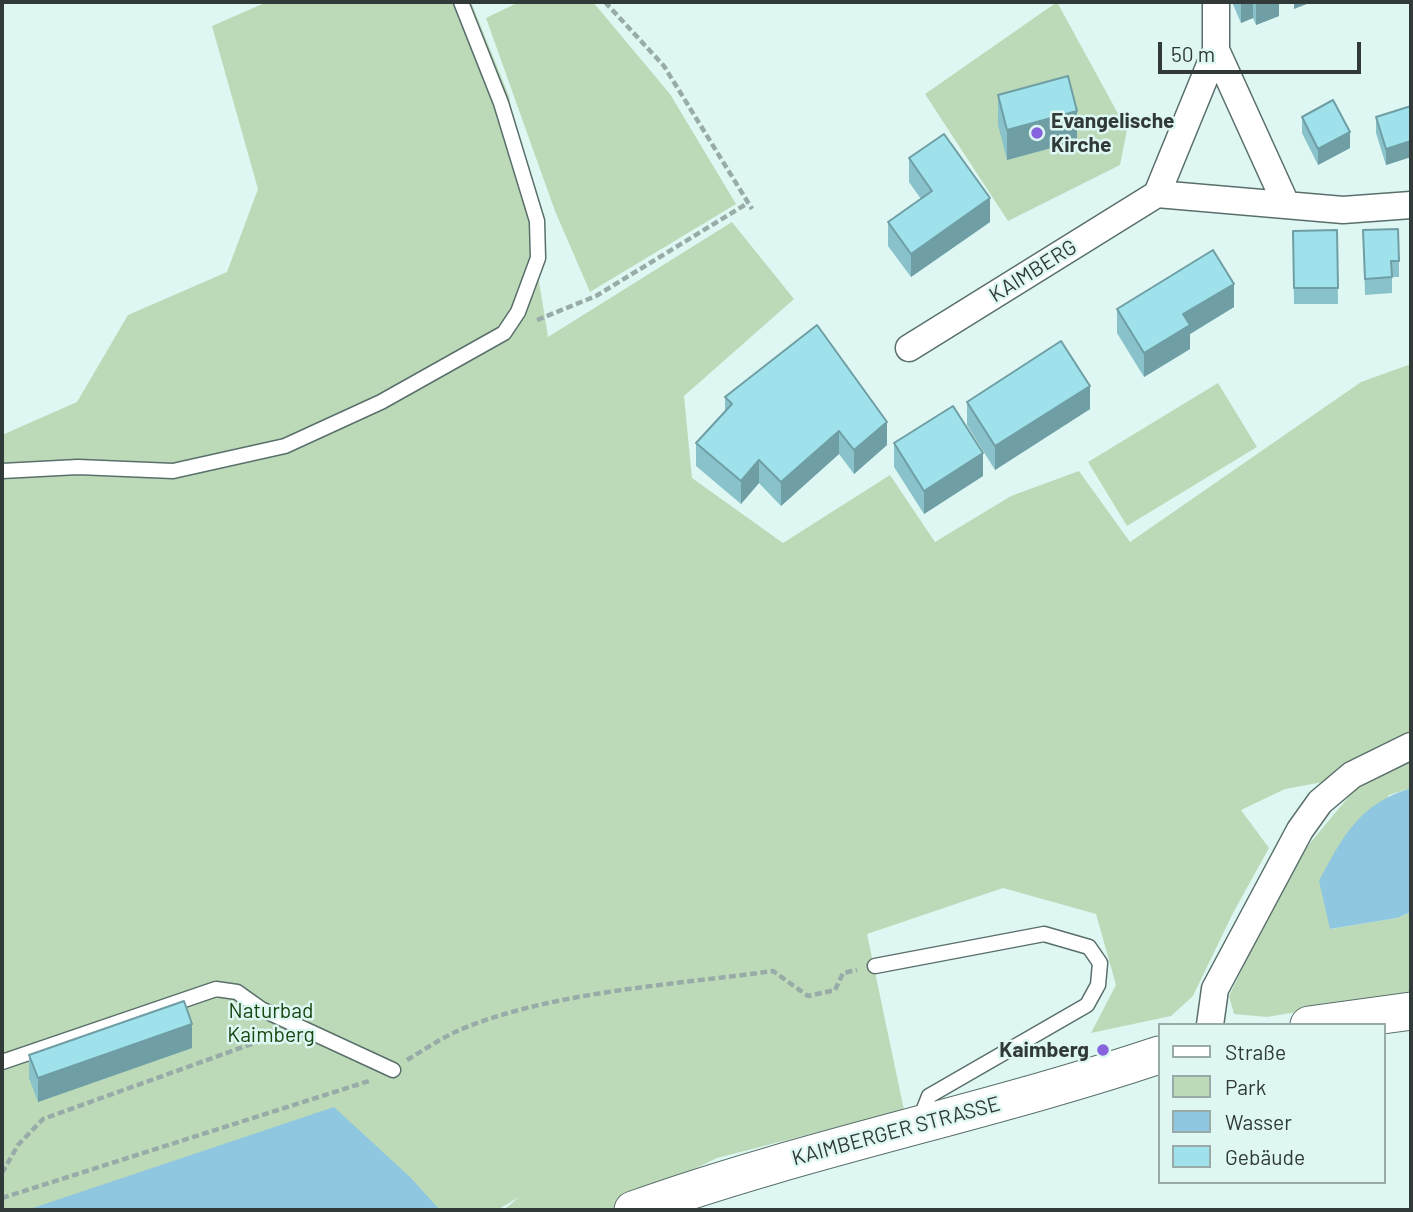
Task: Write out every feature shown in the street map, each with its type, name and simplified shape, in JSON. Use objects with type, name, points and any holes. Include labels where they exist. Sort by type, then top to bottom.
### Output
[{"type":"main road","points":[[1324,1023],[1411,1011]]},
{"type":"main road","name":"KAIMBERGER STRASSE","points":[[633,1210],[740,1174],[1059,1088],[1158,1055]]},
{"type":"street","points":[[1216,2],[1216,50],[1157,194],[1343,210],[1411,205]]},
{"type":"street","points":[[1216,50],[1286,204]]},
{"type":"street","name":"KAIMBERG","points":[[909,348],[1157,194]]},
{"type":"street","points":[[1210,1023],[1215,989],[1300,830],[1320,802],[1352,775],[1411,746]]},
{"type":"lane","points":[[2,471],[78,467],[173,471],[285,446],[381,402],[504,333],[518,312],[538,258],[537,221],[501,103],[461,2]]},
{"type":"lane","points":[[875,966],[1045,934],[1089,947],[1100,963],[1098,985],[1087,1005],[929,1096],[918,1124]]},
{"type":"lane","points":[[2,1062],[216,989],[237,992],[261,1009],[393,1070]]},
{"type":"path","points":[[605,2],[664,66],[752,209]]},
{"type":"path","points":[[504,333],[596,296],[748,203]]},
{"type":"path","points":[[2,1198],[382,1077],[453,1033],[551,1002],[773,971],[808,996],[835,990],[844,973],[875,966]]},
{"type":"path","points":[[2,1173],[18,1145],[43,1119],[298,1026]]},
{"type":"green space","name":"Naturbad Kaimberg","points":[[267,2],[471,2],[509,96],[548,337],[732,222],[794,299],[684,396],[692,478],[783,543],[890,475],[935,542],[1011,496],[1079,471],[1130,542],[1361,382],[1411,364],[1411,731],[1339,770],[1323,782],[1285,789],[1241,810],[1269,848],[1233,913],[1193,996],[1171,1016],[1091,1033],[1116,985],[1096,914],[1003,888],[867,934],[904,1110],[717,1158],[609,1210],[504,1210],[519,1197],[497,1210],[2,1210],[2,435],[77,402],[128,315],[227,272],[258,189],[212,26]]},
{"type":"green space","points":[[519,2],[593,2],[670,94],[736,204],[590,292],[555,211],[486,18]]},
{"type":"green space","points":[[1057,2],[1127,130],[1120,165],[1008,221],[925,94]]},
{"type":"green space","points":[[1218,383],[1257,447],[1127,526],[1088,462]]},
{"type":"green space","points":[[1411,758],[1411,788],[1389,795],[1331,929],[1397,918],[1411,912],[1411,993],[1267,1017],[1234,1014],[1229,996],[1269,913],[1305,849],[1356,788]]},
{"type":"water","points":[[1411,788],[1411,912],[1397,918],[1330,929],[1319,881],[1336,850],[1365,813],[1378,803]]},
{"type":"water","points":[[334,1107],[410,1177],[440,1210],[27,1210]]},
{"type":"building","points":[[1068,76],[1077,111],[1007,130],[998,95]]},
{"type":"building","points":[[1333,100],[1350,132],[1318,149],[1302,117]]},
{"type":"building","points":[[1411,106],[1411,141],[1386,149],[1376,117]]},
{"type":"building","points":[[944,134],[990,198],[911,254],[888,222],[932,191],[909,158]]},
{"type":"building","points":[[1398,229],[1399,261],[1391,261],[1392,277],[1365,279],[1363,230]]},
{"type":"building","points":[[1337,230],[1338,288],[1294,288],[1293,231]]},
{"type":"building","points":[[1213,250],[1234,284],[1183,314],[1190,325],[1144,353],[1117,309]]},
{"type":"building","points":[[817,325],[887,422],[854,450],[839,431],[781,482],[759,460],[741,481],[696,443],[732,404],[725,397]]},
{"type":"building","points":[[1061,341],[1090,386],[995,446],[967,402]]},
{"type":"building","points":[[953,406],[983,453],[924,491],[894,443]]},
{"type":"building","points":[[184,1001],[192,1024],[38,1078],[29,1055]]},
{"type":"place","name":"Evangelische Kirche","points":[[1037,133]]},
{"type":"place","name":"Kaimberg","points":[[1103,1050]]}]
